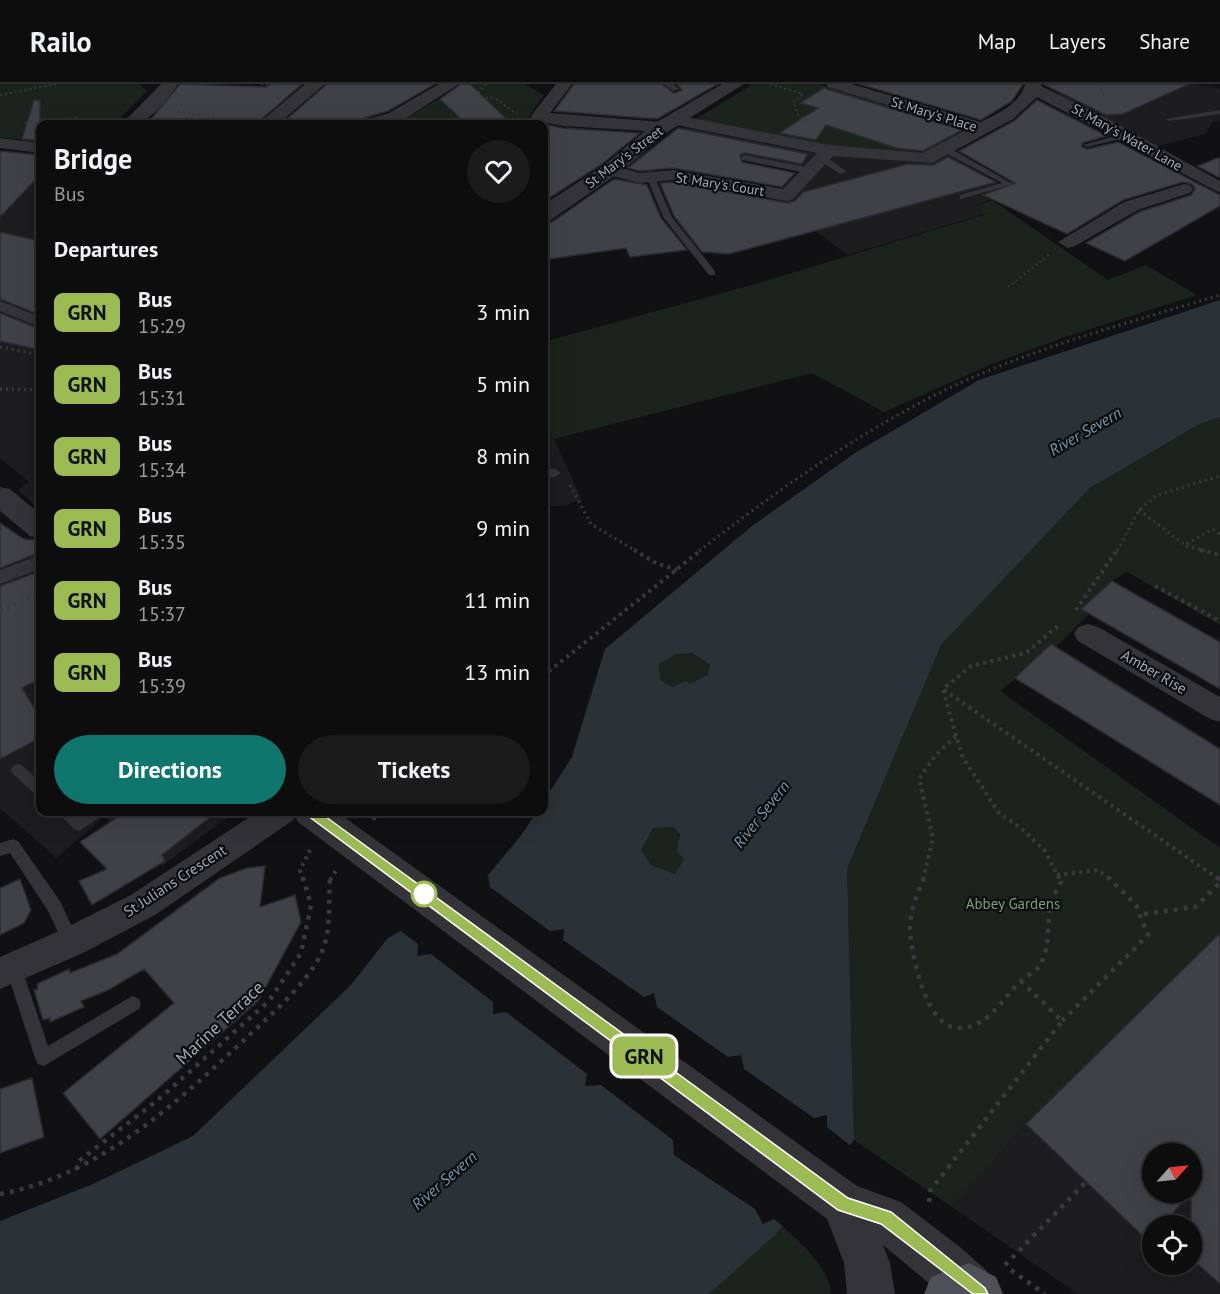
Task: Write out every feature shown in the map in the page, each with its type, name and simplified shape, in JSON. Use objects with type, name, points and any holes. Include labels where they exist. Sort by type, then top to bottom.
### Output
[{"type":"street","points":[[135,120],[151,107],[170,84]]},
{"type":"street","points":[[272,120],[316,84]]},
{"type":"street","points":[[385,120],[395,117],[451,84]]},
{"type":"street","points":[[533,120],[564,84]]},
{"type":"street","name":"St Mary's Street","points":[[548,211],[610,171],[669,124],[704,100],[735,84]]},
{"type":"street","name":"St Mary's Place","points":[[834,84],[925,107],[983,128]]},
{"type":"street","points":[[983,128],[1007,115],[1030,91]]},
{"type":"street","name":"St Mary's Water Lane","points":[[1030,91],[1047,94],[1126,135],[1187,180],[1220,188]]},
{"type":"street","name":"St Mary's Place","points":[[548,120],[669,124],[798,144],[821,160],[926,159],[983,128]]},
{"type":"street","points":[[0,160],[7,144],[36,148]]},
{"type":"street","name":"St Mary's Court","points":[[610,171],[651,178],[673,175],[787,195],[821,160]]},
{"type":"street","points":[[1068,242],[1131,206],[1187,180],[1186,210]]},
{"type":"street","points":[[0,306],[36,320]]},
{"type":"street","points":[[0,496],[36,526]]},
{"type":"street","points":[[0,578],[36,564]]},
{"type":"street","name":"Amber Rise","points":[[1077,621],[1220,711]]},
{"type":"street","name":"St Julians Crescent","points":[[7,971],[71,942],[143,905],[275,816]]},
{"type":"street","points":[[337,835],[840,1202],[885,1218],[975,1285]]},
{"type":"street","points":[[840,1202],[867,1263],[871,1294]]},
{"type":"lane","points":[[668,84],[676,89]]},
{"type":"lane","points":[[1168,119],[1220,112]]},
{"type":"lane","points":[[1087,146],[1126,135]]},
{"type":"lane","points":[[945,149],[1009,184],[963,197]]},
{"type":"lane","points":[[745,158],[821,160],[843,172]]},
{"type":"lane","points":[[651,178],[654,191],[669,222],[712,273]]},
{"type":"lane","points":[[18,770],[36,786]]},
{"type":"lane","points":[[69,816],[79,825],[91,816]]},
{"type":"lane","points":[[0,850],[13,844],[54,906],[71,942]]},
{"type":"lane","points":[[7,971],[44,1058],[133,1004]]},
{"type":"path","points":[[0,95],[56,84]]},
{"type":"path","points":[[261,84],[278,86]]},
{"type":"path","points":[[468,96],[478,93],[486,84]]},
{"type":"path","points":[[770,84],[803,94],[793,102],[799,117],[817,125],[798,144]]},
{"type":"path","points":[[1099,84],[1106,100],[1100,100]]},
{"type":"path","points":[[478,93],[533,120]]},
{"type":"path","points":[[171,110],[229,120]]},
{"type":"path","points":[[53,120],[77,118]]},
{"type":"path","points":[[16,123],[36,121]]},
{"type":"path","points":[[1008,287],[1068,242]]},
{"type":"path","points":[[548,672],[788,483],[884,422],[939,393],[1012,363],[1220,295]]},
{"type":"path","points":[[0,347],[36,354]]},
{"type":"path","points":[[0,389],[36,390]]},
{"type":"path","points":[[943,689],[971,666],[1026,653],[1077,621],[1139,510],[1156,495],[1220,476]]},
{"type":"path","points":[[574,493],[591,524],[656,563],[677,570]]},
{"type":"path","points":[[1139,510],[1185,545],[1220,555]]},
{"type":"path","points":[[1185,545],[1212,530],[1220,534]]},
{"type":"path","points":[[1155,586],[1220,621]]},
{"type":"path","points":[[0,611],[36,595]]},
{"type":"path","points":[[943,689],[963,758],[999,813],[1021,828],[1045,851],[1060,882],[1052,902],[1050,933],[1038,968],[1021,981],[996,1010],[978,1022],[958,1028],[941,1022],[927,1000],[916,967],[910,930],[914,902],[927,870],[933,838],[919,779],[935,756],[956,736]]},
{"type":"path","points":[[943,689],[1220,882],[1195,907],[1144,914]]},
{"type":"path","points":[[0,1194],[22,1190],[76,1171],[170,1108],[287,1000],[320,957],[330,915],[330,879],[337,835],[372,816]]},
{"type":"path","name":"Marine Terrace","points":[[76,1171],[79,1161],[159,1099],[269,1001],[301,953],[311,905],[300,870],[337,835]]},
{"type":"path","points":[[929,1212],[930,1191],[1062,1021],[1148,935],[1144,914],[1128,892],[1098,870],[1057,875]]},
{"type":"path","points":[[1021,981],[1062,1021]]},
{"type":"path","points":[[975,1285],[1086,1182]]},
{"type":"shaded area","points":[[1045,84],[1192,84],[1218,88],[1220,90],[1220,121],[1213,121],[1205,134],[1155,147],[1063,97]]},
{"type":"shaded area","points":[[686,127],[821,154],[926,161],[951,154],[1009,191],[978,205],[988,213],[847,255],[773,198],[800,171],[685,146],[649,173],[621,167]]},
{"type":"shaded area","points":[[14,152],[36,154],[36,506],[18,490],[29,482],[0,458],[0,166]]},
{"type":"shaded area","points":[[548,431],[554,439],[582,500],[563,506],[548,506]]},
{"type":"shaded area","points":[[36,551],[36,816],[230,816],[162,866],[104,817],[56,858],[0,808],[0,568]]},
{"type":"shaded area","points":[[1220,933],[1220,1294],[1078,1294],[952,1207],[1026,1124]]},
{"type":"green space","points":[[0,84],[139,84],[147,91],[118,120],[36,120],[36,142],[0,137]]},
{"type":"green space","points":[[466,84],[524,84],[544,95],[528,120],[400,120]]},
{"type":"green space","points":[[753,84],[819,84],[954,123],[974,133],[924,157],[830,148],[696,119]]},
{"type":"green space","points":[[992,200],[1108,280],[1146,265],[1197,295],[1068,336],[994,363],[884,412],[812,373],[554,439],[548,431],[548,341],[752,285],[987,214],[977,206]]},
{"type":"green space","name":"Abbey Gardens","points":[[1220,417],[1220,625],[1127,572],[1112,581],[1081,608],[1089,614],[1056,647],[1000,691],[1220,848],[1220,933],[1026,1124],[952,1207],[854,1140],[847,869],[941,645],[1090,488],[1198,425]]},
{"type":"green space","points":[[693,653],[710,665],[707,675],[690,684],[686,681],[672,687],[659,680],[659,664],[677,654]]},
{"type":"green space","points":[[675,827],[680,838],[684,859],[675,874],[651,865],[641,850],[653,828]]},
{"type":"green space","points":[[782,1226],[820,1266],[831,1294],[709,1294]]},
{"type":"water","name":"River Severn","points":[[1220,300],[1220,417],[1198,425],[1090,488],[941,645],[847,869],[854,1140],[775,1235],[709,1294],[0,1294],[0,1221],[93,1184],[193,1136],[351,985],[387,939],[484,880],[534,816],[548,816],[548,794],[572,757],[605,649],[752,526],[855,453],[979,380]],"holes":[[[693,653],[710,665],[707,675],[690,684],[686,681],[672,687],[660,680],[659,664],[677,654]],[[674,827],[680,835],[677,851],[684,859],[675,874],[651,865],[641,850],[653,828]]]},
{"type":"pier","points":[[488,876],[490,887],[550,931],[564,929],[563,940],[644,997],[654,993],[657,1007],[728,1057],[741,1055],[744,1069],[814,1118],[827,1115],[827,1127],[852,1147],[785,1228],[774,1219],[763,1224],[755,1209],[674,1155],[673,1140],[601,1085],[585,1086],[587,1074],[506,1012],[493,1014],[493,1002],[431,954],[417,956],[418,944],[398,929]]},
{"type":"building","points":[[180,84],[267,87],[271,84],[302,84],[261,120],[150,120]]},
{"type":"building","points":[[327,84],[435,84],[388,111],[362,120],[286,120]]},
{"type":"building","points":[[461,84],[470,84],[508,120],[462,120],[440,99]]},
{"type":"building","points":[[574,84],[662,84],[674,93],[682,90],[677,84],[718,84],[657,119],[554,111]]},
{"type":"building","points":[[859,84],[1023,84],[1012,101],[981,120]]},
{"type":"building","points":[[1043,84],[1189,84],[1123,114],[1106,115]]},
{"type":"building","points":[[825,87],[962,130],[923,151],[896,148],[826,125],[816,140],[779,133],[818,108],[800,103]]},
{"type":"building","points":[[34,100],[40,101],[40,120],[36,120],[36,141],[22,139]]},
{"type":"building","points":[[1037,100],[1107,136],[1082,143],[1082,147],[1088,149],[1118,142],[1220,195],[1220,206],[1125,261],[1086,243],[1139,212],[1191,195],[1195,189],[1192,184],[1183,182],[1123,200],[1067,234],[983,195],[1015,183],[959,151],[1014,121]]},
{"type":"building","points":[[548,125],[640,133],[602,164],[548,199]]},
{"type":"building","points":[[678,128],[808,154],[802,164],[745,153],[740,155],[742,162],[795,173],[782,187],[673,168],[640,171],[628,168]]},
{"type":"building","points":[[0,151],[36,155],[36,179],[0,217]]},
{"type":"building","points":[[948,157],[996,182],[729,254],[702,252],[674,216],[660,183],[673,182],[788,203],[795,201],[803,192],[908,164],[933,165]]},
{"type":"building","points":[[1220,157],[1220,178],[1197,166],[1203,164]]},
{"type":"building","points":[[614,179],[647,185],[661,218],[687,250],[630,257],[626,248],[548,259],[548,223]]},
{"type":"building","points":[[0,232],[36,240],[36,313],[0,299]]},
{"type":"building","points":[[0,313],[36,327],[36,349],[0,341]]},
{"type":"building","points":[[0,523],[24,539],[35,540],[36,554],[0,568]]},
{"type":"building","points":[[36,572],[36,681],[22,688],[36,711],[36,740],[0,759],[0,586]]},
{"type":"building","points":[[1112,581],[1220,642],[1220,689],[1081,609]]},
{"type":"building","points":[[1051,644],[1220,749],[1220,805],[1015,678]]},
{"type":"building","points":[[119,816],[212,816],[162,855],[165,861],[92,905],[79,881],[107,869],[80,842]]},
{"type":"building","points":[[265,866],[260,907],[295,895],[301,922],[258,1001],[100,1139],[63,1093],[174,1003],[144,969],[108,990],[81,1001],[84,1007],[50,1022],[50,1018],[43,1020],[34,990],[38,989],[37,984],[69,969],[70,973],[117,954],[220,878],[247,868]]},
{"type":"building","points":[[20,879],[31,910],[24,923],[0,935],[0,888]]},
{"type":"building","points":[[1220,933],[1220,1284],[1202,1268],[1202,1215],[1191,1215],[1191,1203],[1202,1203],[1202,1143],[1142,1143],[1142,1203],[1182,1203],[1171,1215],[1142,1215],[1142,1235],[1026,1124]]},
{"type":"building","points":[[32,1078],[44,1137],[0,1153],[0,1089]]},
{"type":"bus line","name":"GRN","points":[[317,816],[844,1204],[885,1218],[912,1237],[979,1294]]}]
